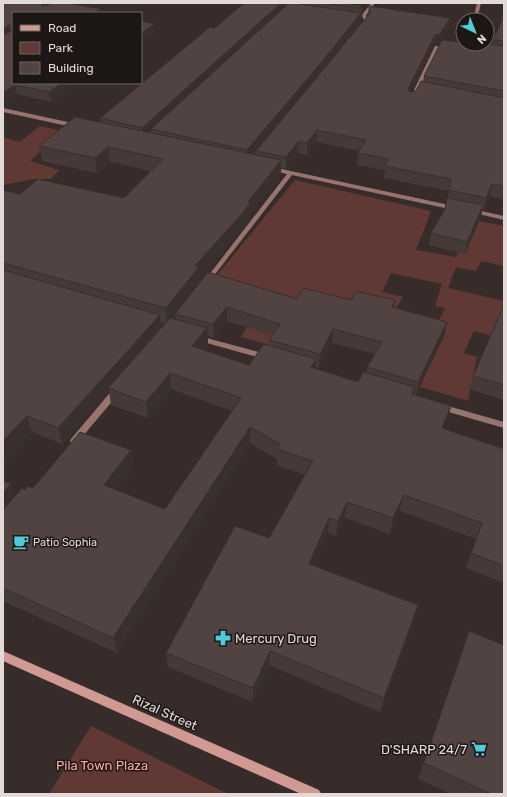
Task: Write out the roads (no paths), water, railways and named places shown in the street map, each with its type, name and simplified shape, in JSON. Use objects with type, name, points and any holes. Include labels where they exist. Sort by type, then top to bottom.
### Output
[{"type":"main road","name":"Rizal Street","points":[[3,656],[316,794]]},
{"type":"street","points":[[366,22],[364,15],[373,3]]},
{"type":"street","points":[[358,20],[366,22]]},
{"type":"street","points":[[357,34],[366,22]]},
{"type":"street","points":[[414,95],[437,47],[452,48]]},
{"type":"street","points":[[417,89],[424,91]]},
{"type":"street","points":[[3,110],[86,128]]},
{"type":"street","points":[[263,168],[458,209]]},
{"type":"street","points":[[203,285],[291,174]]},
{"type":"street","points":[[466,210],[504,218]]},
{"type":"street","points":[[192,335],[275,359]]},
{"type":"street","points":[[70,444],[122,384]]},
{"type":"street","points":[[435,406],[504,425]]},
{"type":"place","name":"Patio Sophia","points":[[21,542]]},
{"type":"place","name":"Mercury Drug","points":[[223,638]]},
{"type":"place","name":"D'SHARP 24/7","points":[[479,749]]},
{"type":"park label","name":"Pila Town Plaza","points":[[102,765]]}]
